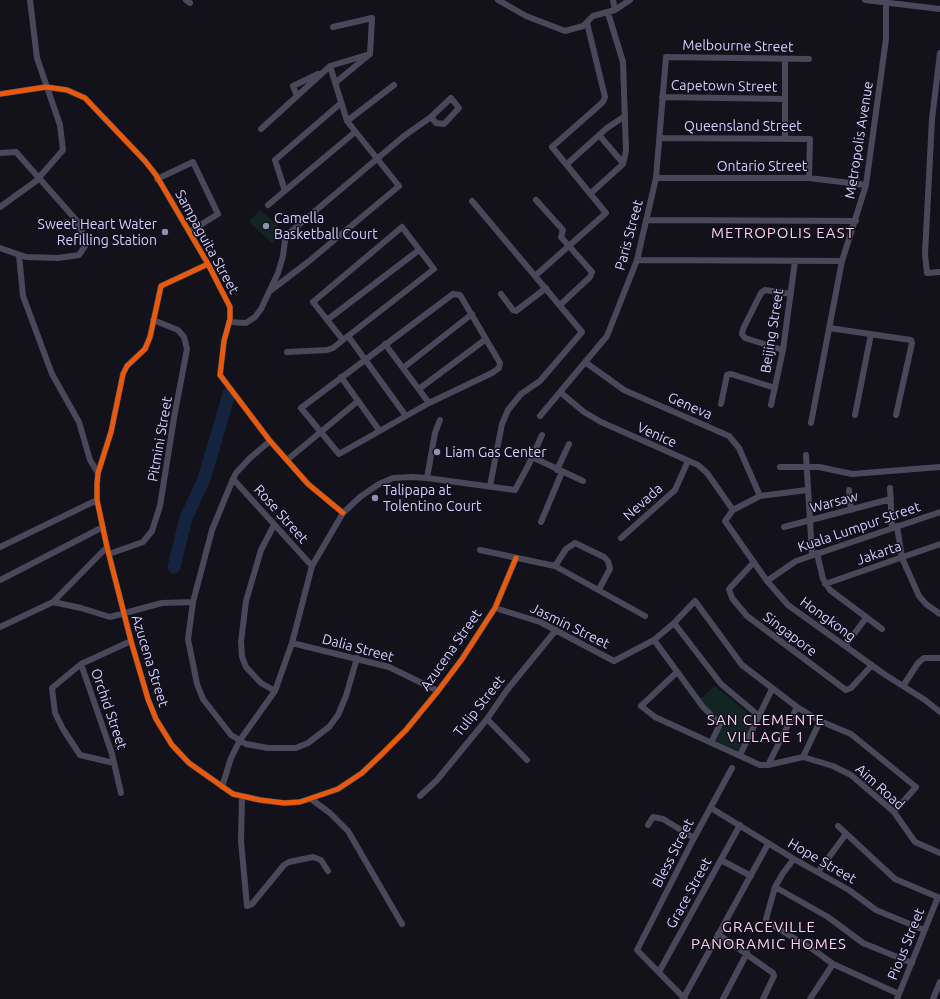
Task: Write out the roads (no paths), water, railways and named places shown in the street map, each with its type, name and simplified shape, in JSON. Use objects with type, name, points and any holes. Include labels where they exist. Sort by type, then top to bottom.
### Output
[{"type":"street","points":[[0,207],[39,178],[63,150],[60,125],[37,58],[30,0]]},
{"type":"street","points":[[498,0],[526,16],[565,31],[586,23],[593,16],[615,10],[630,0]]},
{"type":"street","points":[[613,0],[615,10]]},
{"type":"street","points":[[865,0],[886,1],[940,9]]},
{"type":"street","name":"Metropolis Avenue","points":[[811,423],[842,261],[866,185],[886,39],[886,1]]},
{"type":"street","points":[[591,193],[617,171],[623,163],[626,151],[623,62],[608,13]]},
{"type":"street","points":[[333,27],[372,18],[370,54],[335,83]]},
{"type":"street","points":[[535,276],[606,213],[552,147],[603,102],[605,97],[586,23]]},
{"type":"street","points":[[940,53],[932,119],[925,254],[927,273],[940,272]]},
{"type":"street","points":[[261,129],[330,66],[370,54]]},
{"type":"street","name":"Melbourne Street","points":[[666,56],[809,59]]},
{"type":"street","name":"Paris Street","points":[[540,416],[607,336],[637,260],[656,178],[666,56]]},
{"type":"street","points":[[785,59],[785,138]]},
{"type":"street","points":[[269,292],[314,257],[399,186],[347,121],[330,66]]},
{"type":"street","points":[[297,96],[293,86],[323,72]]},
{"type":"street","points":[[347,121],[394,85]]},
{"type":"street","name":"Sampaguita Street","points":[[0,94],[46,87],[67,90],[85,98],[134,148],[158,178],[208,264],[230,307],[230,322],[224,341],[220,375],[270,441],[308,484],[343,513]]},
{"type":"street","name":"Capetown Street","points":[[662,97],[785,99]]},
{"type":"street","points":[[230,322],[246,323],[251,320],[260,309],[278,272],[283,256],[284,240],[288,234],[404,136],[431,117],[451,98],[459,108],[444,124],[436,123],[431,117]]},
{"type":"street","points":[[285,191],[275,160],[341,103]]},
{"type":"street","points":[[567,164],[599,135],[625,116]]},
{"type":"street","points":[[268,205],[355,132]]},
{"type":"street","points":[[599,135],[623,163]]},
{"type":"street","name":"Queensland Street","points":[[660,138],[810,139],[809,178]]},
{"type":"street","points":[[0,153],[16,152],[77,221],[87,243],[80,255],[58,258],[26,257],[0,248]]},
{"type":"street","points":[[158,178],[193,162],[218,214],[189,232]]},
{"type":"street","name":"Ontario Street","points":[[656,178],[809,178],[866,185]]},
{"type":"street","points":[[536,200],[563,230],[561,237],[592,272],[590,277],[560,305]]},
{"type":"street","points":[[472,201],[582,332],[540,382],[521,394],[508,410],[502,424],[490,486]]},
{"type":"street","points":[[646,220],[856,220]]},
{"type":"street","points":[[287,352],[327,350],[333,348],[346,338],[434,269],[402,227],[313,302],[327,320],[346,338],[364,360],[406,416]]},
{"type":"street","points":[[327,320],[419,250]]},
{"type":"street","points":[[19,255],[23,296],[52,374],[79,422],[90,460],[98,473]]},
{"type":"street","points":[[637,260],[842,261]]},
{"type":"street","name":"Beijing Street","points":[[771,405],[783,350],[796,261]]},
{"type":"street","name":"Azucena Street","points":[[208,264],[161,286],[150,337],[145,349],[127,366],[123,374],[111,432],[98,473],[97,500],[107,547],[123,614],[148,699],[156,719],[172,745],[189,763],[222,787],[242,797],[284,803],[311,799],[338,789],[362,773],[406,730],[438,691],[462,659],[495,608],[516,558]]},
{"type":"street","points":[[502,294],[513,310],[516,311],[546,288]]},
{"type":"street","points":[[783,350],[745,338],[742,334],[761,293],[765,290],[791,294]]},
{"type":"street","points":[[453,294],[460,295],[486,339],[500,362],[499,368],[492,373],[429,403],[339,454],[301,408],[453,294]]},
{"type":"street","points":[[403,368],[472,314]]},
{"type":"street","name":"Pitmini Street","points":[[109,554],[143,542],[152,531],[160,506],[174,418],[186,365],[187,349],[184,337],[178,330],[153,320]]},
{"type":"street","points":[[829,328],[911,340],[912,343],[896,415]]},
{"type":"street","points":[[855,415],[871,334]]},
{"type":"street","points":[[419,390],[486,339]]},
{"type":"street","points":[[385,344],[429,403]]},
{"type":"street","name":"Geneva","points":[[585,362],[624,390],[729,436],[740,448],[760,496]]},
{"type":"street","points":[[720,404],[727,375],[731,374],[775,388]]},
{"type":"street","points":[[341,377],[379,430]]},
{"type":"street","name":"Venice","points":[[560,392],[584,412],[601,422],[698,465],[708,473],[733,510]]},
{"type":"street","points":[[287,460],[358,401]]},
{"type":"street","points":[[427,478],[435,433],[440,420]]},
{"type":"street","points":[[222,787],[231,758],[240,740],[275,691],[292,643],[312,566],[343,513],[379,484],[393,478],[412,476],[515,490],[532,458],[542,434]]},
{"type":"street","points":[[270,441],[250,458],[236,473],[233,479],[212,530],[193,602],[188,639],[197,684],[203,699],[231,735],[240,740],[256,746],[296,748],[321,735],[338,714],[346,696],[357,658]]},
{"type":"street","points":[[541,522],[569,444]]},
{"type":"street","points":[[806,455],[809,521],[814,554],[825,584],[830,590],[882,629]]},
{"type":"street","points":[[532,458],[583,481]]},
{"type":"street","name":"Nevada","points":[[621,538],[675,490],[688,461]]},
{"type":"street","points":[[780,467],[828,468],[838,472],[852,474],[940,467]]},
{"type":"street","name":"Rose Street","points":[[233,479],[312,566]]},
{"type":"street","points":[[890,488],[890,499],[902,558],[919,596],[926,604],[940,614]]},
{"type":"street","points":[[733,510],[760,496],[807,490]]},
{"type":"street","points":[[849,490],[851,510]]},
{"type":"street","name":"Warsaw","points":[[784,527],[890,499]]},
{"type":"street","points":[[0,547],[97,500]]},
{"type":"street","name":"Hongkong","points":[[733,510],[725,521],[754,562],[788,605],[940,712]]},
{"type":"street","name":"Kuala Lumpur Street","points":[[768,580],[796,560],[940,512]]},
{"type":"street","points":[[274,525],[261,550],[246,601],[241,642],[242,657],[246,667],[261,683],[275,691]]},
{"type":"street","points":[[0,580],[103,528]]},
{"type":"street","points":[[555,566],[566,549],[575,543],[604,557],[608,561],[610,569],[599,589]]},
{"type":"street","name":"Jakarta","points":[[825,584],[940,544]]},
{"type":"street","points":[[0,627],[53,602],[107,547]]},
{"type":"street","points":[[480,550],[555,566],[599,589],[645,616]]},
{"type":"street","name":"Singapore","points":[[754,562],[729,589],[732,598],[747,616],[846,690],[851,688],[872,665]]},
{"type":"street","points":[[712,741],[720,724],[705,711],[676,673],[654,640],[674,623],[695,601],[742,665],[797,707],[820,721],[851,734],[916,787],[894,812]]},
{"type":"street","points":[[53,602],[81,608],[110,618],[162,603],[193,602]]},
{"type":"street","name":"Jasmin Street","points":[[495,608],[540,622],[614,661],[654,640]]},
{"type":"street","points":[[845,646],[866,618]]},
{"type":"street","points":[[674,623],[721,684],[758,715]]},
{"type":"street","name":"Tulip Street","points":[[420,796],[437,780],[487,719],[507,690],[556,630]]},
{"type":"street","name":"Orchid Street","points":[[121,793],[114,763],[81,664],[131,641]]},
{"type":"street","name":"Dalia Street","points":[[292,643],[389,667],[438,691]]},
{"type":"street","points":[[903,686],[918,663],[924,658],[940,658]]},
{"type":"street","points":[[81,664],[52,688],[55,713],[63,729],[80,755],[114,763]]},
{"type":"street","name":"Aim Road","points":[[676,673],[641,706],[655,717],[712,741],[760,765],[768,765],[803,757],[833,766],[851,775],[894,812],[915,842],[940,853]]},
{"type":"street","points":[[740,756],[758,715],[772,689]]},
{"type":"street","points":[[768,765],[797,707]]},
{"type":"street","points":[[487,719],[526,760]]},
{"type":"street","points":[[803,757],[820,721]]},
{"type":"street","name":"Bless Street","points":[[659,972],[637,950],[694,838],[732,768]]},
{"type":"street","points":[[242,797],[241,841],[248,906],[252,904],[284,865],[289,862],[313,857],[321,860],[328,870]]},
{"type":"street","points":[[311,799],[330,813],[348,831],[402,924]]},
{"type":"street","name":"Hope Street","points":[[710,808],[740,825],[768,844],[849,890],[876,910],[924,930]]},
{"type":"street","points":[[648,825],[653,817],[663,819],[694,838]]},
{"type":"street","name":"Grace Street","points":[[659,972],[740,825]]},
{"type":"street","points":[[838,826],[895,879],[939,897]]},
{"type":"street","points":[[818,872],[846,834]]},
{"type":"street","points":[[659,972],[684,998],[768,844]]},
{"type":"street","points":[[794,859],[775,888],[766,919],[767,922],[814,950],[833,964],[898,996]]},
{"type":"street","points":[[721,860],[750,876]]},
{"type":"street","points":[[775,888],[828,917],[863,942],[912,963]]},
{"type":"street","name":"Pious Street","points":[[898,996],[924,930],[939,897]]},
{"type":"street","points":[[718,934],[747,953],[774,975],[763,999]]},
{"type":"street","points":[[723,999],[747,953]]},
{"type":"street","points":[[810,999],[833,964]]},
{"type":"street","points":[[933,999],[940,982]]},
{"type":"waterway","points":[[174,567],[186,518],[204,479],[229,394]]},
{"type":"place","name":"Camella Basketball Court","points":[[266,226]]},
{"type":"place","name":"Sweet Heart Water Refilling Station","points":[[165,232]]},
{"type":"place","name":"Liam Gas Center","points":[[437,452]]},
{"type":"place","name":"Talipapa at Tolentino Court","points":[[375,498]]},
{"type":"district","name":"METROPOLIS EAST","points":[[783,233]]},
{"type":"district","name":"SAN CLEMENTE VILLAGE 1","points":[[766,728]]},
{"type":"district","name":"GRACEVILLE PANORAMIC HOMES","points":[[769,936]]}]
